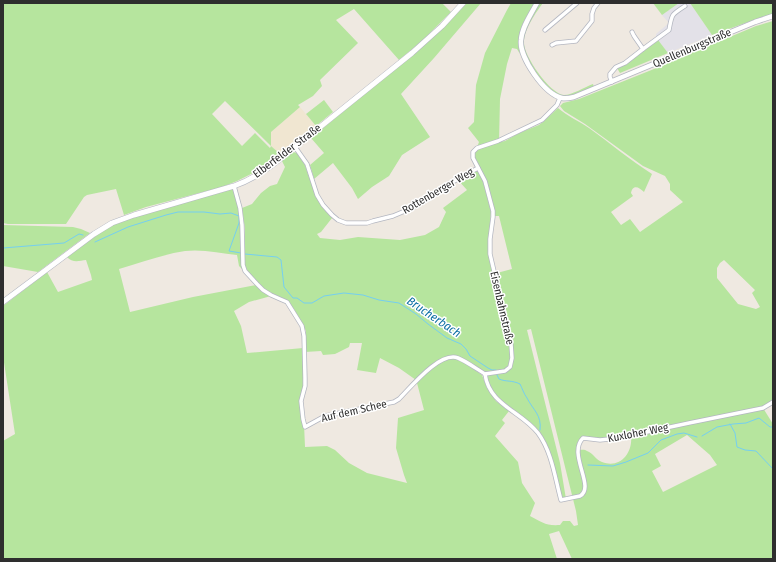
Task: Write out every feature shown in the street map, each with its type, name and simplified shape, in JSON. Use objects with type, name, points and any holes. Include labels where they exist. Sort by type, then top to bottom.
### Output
[{"type":"main road","name":"Elberfelder Straße","points":[[3,302],[94,234],[112,223],[134,215],[234,186],[262,172],[424,43],[463,3]]},
{"type":"street","points":[[537,3],[525,25],[521,35],[520,44],[525,59],[531,69],[542,84],[557,96]]},
{"type":"street","points":[[545,30],[577,3]]},
{"type":"street","points":[[552,46],[556,43],[576,41],[592,21],[594,8],[598,3]]},
{"type":"street","name":"Quellenburgstraße","points":[[612,82],[610,74],[616,67],[625,63],[668,30],[673,14],[685,6]]},
{"type":"street","name":"Quellenburgstraße","points":[[557,96],[567,98],[574,97],[755,22],[773,16]]},
{"type":"street","name":"Quellenburgstraße","points":[[632,32],[643,48]]},
{"type":"street","name":"Rottenberger Weg","points":[[295,147],[307,164],[317,195],[332,215],[338,220],[346,223],[367,223],[393,216],[412,208],[430,198],[447,185],[478,168],[472,155],[477,148],[498,141],[542,120],[557,105],[557,96]]},
{"type":"street","name":"Eisenbahnstraße","points":[[478,168],[485,180],[493,211],[490,254],[508,326],[512,352],[510,367],[505,371],[485,374]]},
{"type":"street","name":"Auf dem Schee","points":[[234,186],[240,208],[243,265],[245,271],[263,290],[287,302],[302,326],[304,336],[305,386],[301,401],[302,419],[305,427],[325,416],[394,402],[399,399],[432,366],[449,357],[458,358],[485,374]]},
{"type":"street","name":"Kuxloher Weg","points":[[485,374],[488,387],[498,400],[535,430],[542,439],[547,449],[561,500],[580,496],[584,492],[585,484],[578,450],[580,442],[584,438],[600,440],[632,436],[763,408],[773,402]]},
{"type":"shaded area","points":[[679,3],[690,3],[712,35],[668,53],[656,38],[656,34],[669,23],[662,15]]},
{"type":"shaded area","points":[[300,107],[316,126],[280,154],[271,146],[271,132]]},
{"type":"green space","points":[[3,3],[442,3],[451,12],[423,40],[399,60],[354,9],[336,20],[358,43],[320,80],[322,86],[313,96],[298,105],[300,107],[271,132],[271,146],[280,154],[261,169],[237,181],[222,187],[146,207],[124,215],[116,189],[87,195],[84,197],[66,224],[3,223]],"holes":[[[225,101],[271,146],[270,148],[255,133],[242,146],[212,114]]]},
{"type":"green space","points":[[467,3],[481,3],[401,94],[430,137],[402,155],[389,176],[372,187],[358,199],[352,188],[333,163],[314,179],[310,165],[324,153],[311,138],[445,26]]},
{"type":"green space","points":[[511,3],[535,3],[527,15],[522,27],[519,40],[520,54],[517,49],[512,48],[507,64],[500,99],[499,142],[505,141],[519,133],[539,125],[558,108],[565,114],[589,128],[652,174],[644,192],[636,187],[633,188],[631,193],[633,196],[611,212],[621,225],[630,219],[640,232],[683,202],[670,190],[670,184],[665,176],[643,166],[585,124],[564,111],[560,106],[563,103],[579,99],[756,26],[773,21],[773,402],[763,408],[773,424],[773,559],[572,559],[559,531],[549,534],[557,559],[3,559],[3,441],[15,434],[3,356],[3,306],[47,272],[58,292],[92,280],[86,260],[73,261],[67,257],[107,228],[121,221],[233,189],[239,208],[243,270],[239,266],[237,255],[198,250],[169,254],[119,269],[130,312],[193,297],[256,285],[271,296],[249,302],[234,311],[241,326],[247,353],[303,348],[304,384],[300,401],[304,424],[305,447],[327,446],[335,450],[349,463],[367,473],[407,483],[396,448],[398,418],[424,410],[417,383],[433,367],[445,360],[456,359],[482,375],[487,388],[496,401],[509,411],[502,420],[505,423],[495,436],[518,462],[522,483],[535,503],[530,516],[551,525],[560,525],[563,521],[570,521],[574,526],[578,525],[576,511],[531,329],[527,330],[560,463],[566,499],[561,498],[548,448],[536,429],[498,399],[490,388],[487,375],[502,370],[483,372],[459,358],[443,359],[416,380],[399,368],[380,358],[376,373],[357,370],[362,343],[350,343],[349,347],[335,354],[323,355],[321,351],[305,352],[306,331],[294,309],[282,298],[264,289],[247,271],[244,265],[245,229],[242,208],[252,204],[261,193],[270,186],[277,184],[285,167],[282,161],[293,152],[297,153],[305,165],[318,199],[332,218],[321,232],[317,234],[320,238],[340,240],[358,237],[400,240],[425,235],[439,227],[446,212],[443,208],[467,190],[458,180],[477,171],[483,181],[491,212],[488,248],[498,293],[501,293],[497,273],[512,269],[499,216],[495,216],[486,181],[476,163],[474,155],[479,142],[468,128],[474,122],[476,85],[485,53]],"holes":[[[724,260],[755,290],[752,293],[760,307],[756,309],[738,304],[717,278],[717,268]],[[510,333],[512,344],[511,367],[506,369],[510,359],[508,334]],[[687,435],[710,455],[717,465],[663,492],[652,471],[661,466],[655,454]],[[631,436],[630,448],[624,458],[620,461],[608,464],[598,460],[586,450],[578,450],[577,444],[580,439]]]},
{"type":"green space","points":[[540,3],[543,3],[531,21],[526,32],[524,42],[528,56],[538,73],[552,88],[558,93],[564,95],[593,84],[594,87],[576,94],[565,96],[558,94],[551,89],[536,74],[526,55],[523,47],[523,40],[527,25]]},
{"type":"green space","points":[[653,3],[679,3],[662,15]]},
{"type":"green space","points":[[690,3],[773,3],[773,14],[712,35]]},
{"type":"green space","points":[[658,40],[668,53],[620,73],[617,68]]},
{"type":"green space","points":[[324,100],[333,112],[316,126],[306,114]]},
{"type":"green space","points":[[3,225],[73,227],[90,233],[38,272],[3,266]]},
{"type":"waterway","name":"Brucherbach","points":[[95,242],[128,227],[178,212],[204,212],[220,214],[231,213],[239,216],[239,223],[229,251],[241,253]]},
{"type":"waterway","name":"Brucherbach","points":[[3,248],[64,243],[79,234],[83,235]]},
{"type":"waterway","name":"Brucherbach","points":[[245,254],[277,257],[281,260],[284,287],[293,298],[297,298],[304,303],[312,303],[324,296],[344,293],[363,295],[379,300],[399,303],[447,338],[461,344],[470,356],[488,368],[496,370]]},
{"type":"waterway","name":"Brucherbach","points":[[497,375],[499,379],[520,384],[540,420],[540,430]]},
{"type":"waterway","name":"Brucherbach","points":[[702,436],[717,427],[746,423],[759,418],[770,427],[773,427]]},
{"type":"waterway","points":[[730,424],[735,433],[737,447],[745,450],[756,451],[773,469]]},
{"type":"waterway","name":"Brucherbach","points":[[588,465],[613,466],[626,462],[648,453],[661,440],[677,434],[684,433],[697,437]]}]
